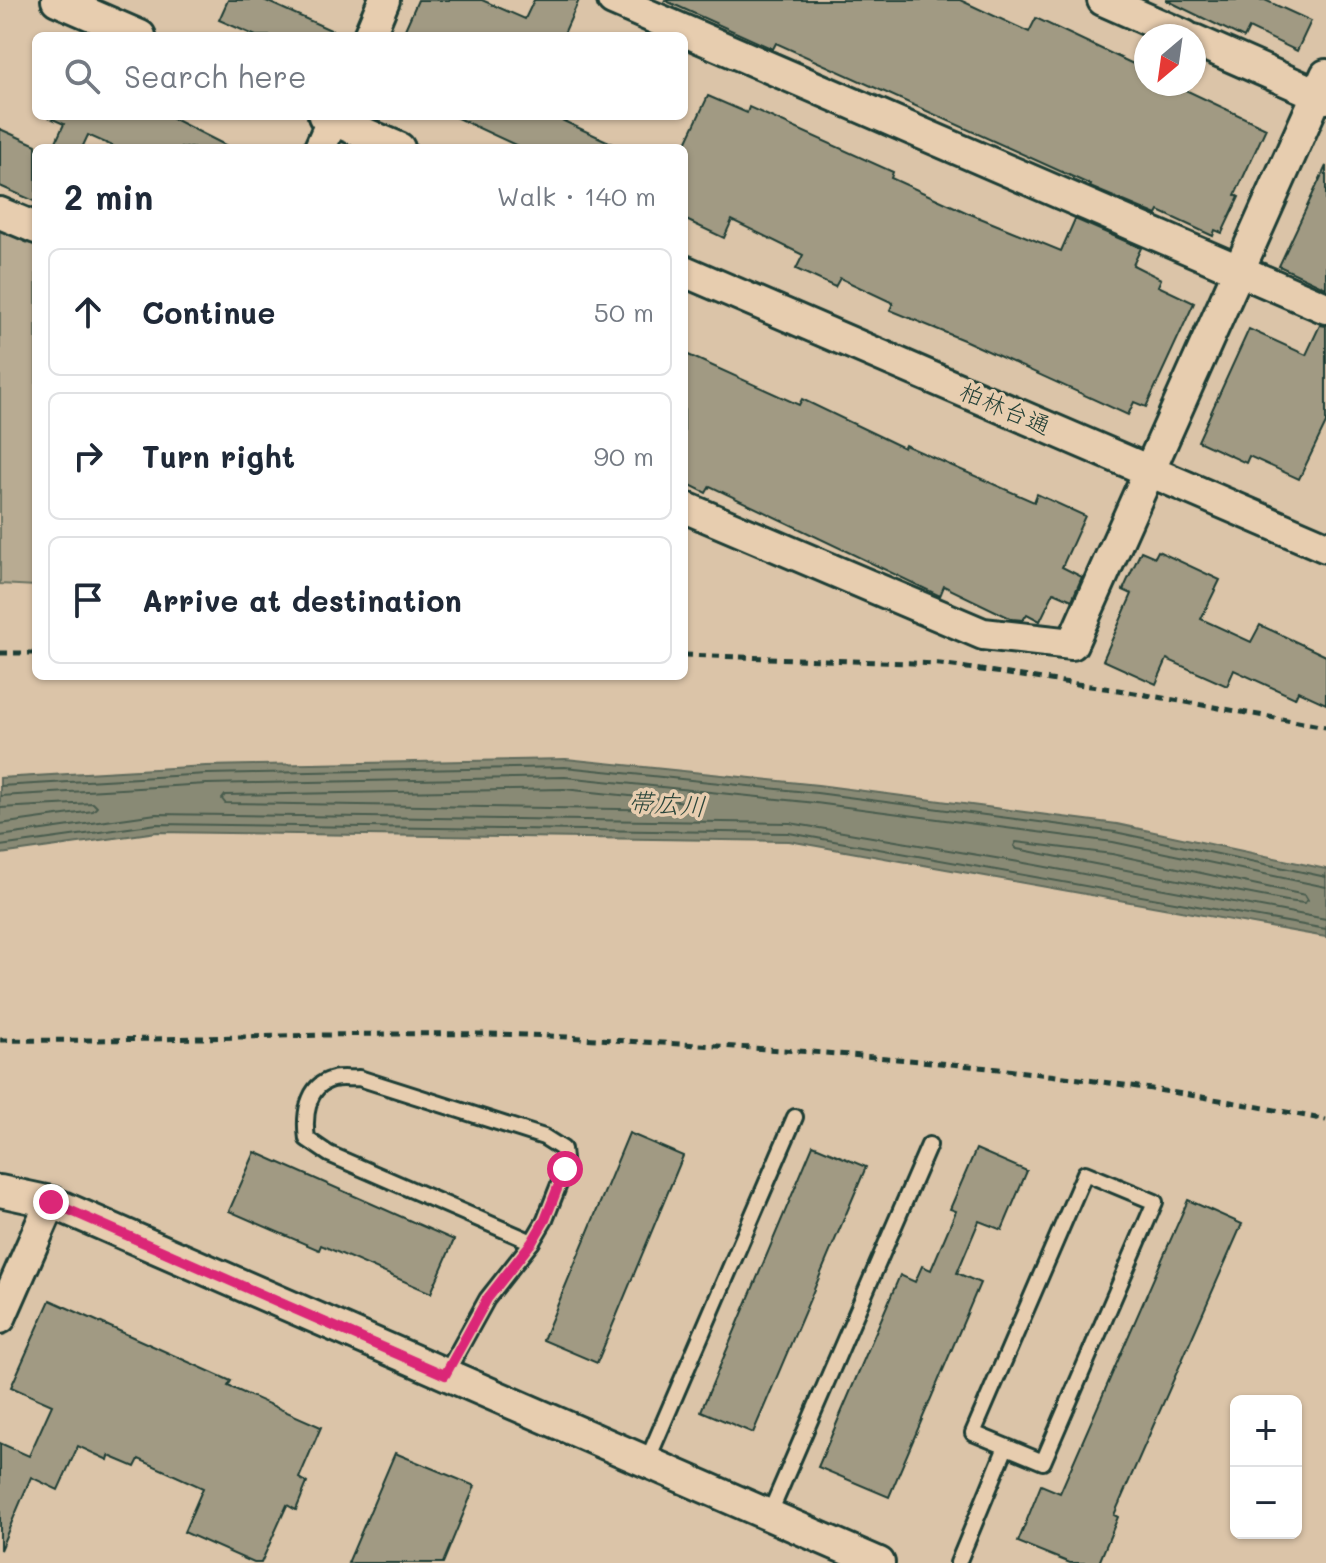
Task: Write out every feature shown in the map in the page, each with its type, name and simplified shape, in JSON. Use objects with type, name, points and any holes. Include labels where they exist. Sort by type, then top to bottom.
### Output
[{"type":"street","points":[[57,0],[131,32]]},
{"type":"street","points":[[371,32],[384,0]]},
{"type":"street","points":[[613,0],[687,32]]},
{"type":"street","points":[[1103,0],[1158,24]]},
{"type":"street","points":[[688,32],[1326,308]]},
{"type":"street","points":[[688,509],[983,634],[1072,644],[1323,89],[1206,45]]},
{"type":"street","points":[[321,144],[329,120]]},
{"type":"street","points":[[337,120],[390,144]]},
{"type":"street","points":[[0,213],[32,226]]},
{"type":"street","name":"柏林台通","points":[[688,273],[1326,547]]},
{"type":"street","points":[[0,1191],[51,1202],[879,1563]]},
{"type":"street","points":[[0,1318],[51,1202]]},
{"type":"lane","points":[[445,1375],[487,1299],[532,1242],[545,1220],[565,1169],[563,1149],[544,1137],[359,1078],[331,1079],[316,1090],[304,1116],[307,1139],[329,1154],[532,1242]]},
{"type":"lane","points":[[647,1461],[795,1117]]},
{"type":"lane","points":[[769,1515],[929,1145]]},
{"type":"lane","points":[[1085,1173],[1155,1202],[1043,1462],[1006,1447],[973,1433],[1085,1173]]},
{"type":"lane","points":[[958,1563],[1006,1447]]},
{"type":"path","points":[[0,653],[32,653]]},
{"type":"path","points":[[688,655],[940,664],[1118,690],[1326,727]]},
{"type":"path","points":[[0,1040],[97,1042],[483,1034],[792,1049],[959,1063],[1092,1079],[1250,1104],[1326,1120]]},
{"type":"shaded area","points":[[0,230],[32,244],[32,586],[0,584]]},
{"type":"water","name":"帯広川","points":[[566,759],[818,785],[1117,824],[1326,869],[1326,937],[789,841],[157,832],[0,854],[0,778],[206,766]]},
{"type":"building","points":[[228,0],[264,0],[335,32],[247,32],[219,20]]},
{"type":"building","points":[[418,0],[482,0],[525,19],[534,0],[579,0],[565,32],[404,32]]},
{"type":"building","points":[[664,0],[960,0],[1029,32],[1036,18],[1134,64],[1134,96],[1198,96],[1266,128],[1235,195],[1239,197],[1222,233],[1215,230],[1213,236],[1159,211],[1157,215],[1090,187],[776,43],[773,49]]},
{"type":"building","points":[[1166,0],[1265,0],[1311,21],[1297,51],[1249,28],[1244,38]]},
{"type":"building","points":[[708,96],[747,113],[749,107],[893,172],[891,178],[1061,251],[1075,219],[1141,248],[1133,265],[1161,279],[1158,286],[1194,303],[1146,407],[1134,402],[1128,415],[890,310],[893,303],[840,278],[835,287],[796,269],[803,255],[732,220],[724,238],[688,221],[688,144],[685,144]]},
{"type":"building","points":[[55,120],[176,120],[223,144],[108,144],[88,135],[84,144],[55,144],[64,124]]},
{"type":"building","points":[[462,120],[562,120],[613,144],[513,144]]},
{"type":"building","points":[[0,129],[34,144],[32,200],[0,186]]},
{"type":"building","points":[[1326,166],[1326,288],[1279,266]]},
{"type":"building","points":[[1320,325],[1326,326],[1326,423],[1299,479],[1249,456],[1246,463],[1198,441],[1249,329],[1306,355]]},
{"type":"building","points":[[688,355],[799,405],[802,399],[904,448],[905,445],[1034,502],[1037,494],[1085,516],[1062,567],[1082,577],[1072,600],[1054,592],[1040,621],[1027,614],[1023,620],[1012,619],[944,586],[940,596],[710,486],[706,493],[688,484]]},
{"type":"building","points":[[1141,551],[1155,557],[1158,551],[1220,580],[1201,619],[1251,642],[1260,625],[1326,656],[1326,704],[1298,691],[1295,698],[1234,670],[1227,686],[1167,659],[1156,684],[1103,660],[1132,594],[1123,590]]},
{"type":"building","points":[[629,1133],[683,1156],[597,1363],[543,1340]]},
{"type":"building","points":[[813,1145],[866,1167],[753,1433],[701,1411]]},
{"type":"building","points":[[976,1149],[1027,1171],[1002,1230],[979,1221],[957,1273],[980,1283],[889,1497],[818,1467],[900,1275],[915,1282],[922,1266],[931,1270],[956,1211],[950,1209]]},
{"type":"building","points":[[255,1152],[454,1240],[431,1293],[321,1245],[319,1250],[229,1211]]},
{"type":"building","points":[[1188,1200],[1242,1224],[1114,1515],[1118,1517],[1099,1563],[1070,1563],[1018,1542],[1041,1485],[1060,1493]]},
{"type":"building","points":[[50,1300],[231,1381],[228,1386],[321,1427],[299,1478],[307,1483],[296,1510],[287,1505],[261,1563],[254,1563],[184,1532],[203,1488],[139,1459],[135,1467],[109,1456],[108,1460],[78,1446],[58,1490],[31,1477],[0,1550],[0,1443],[29,1456],[52,1405],[11,1387]]},
{"type":"building","points":[[395,1453],[475,1486],[443,1563],[348,1563]]},
{"type":"route","points":[[51,1202],[445,1375],[487,1299],[532,1242],[545,1220],[565,1169]]}]
